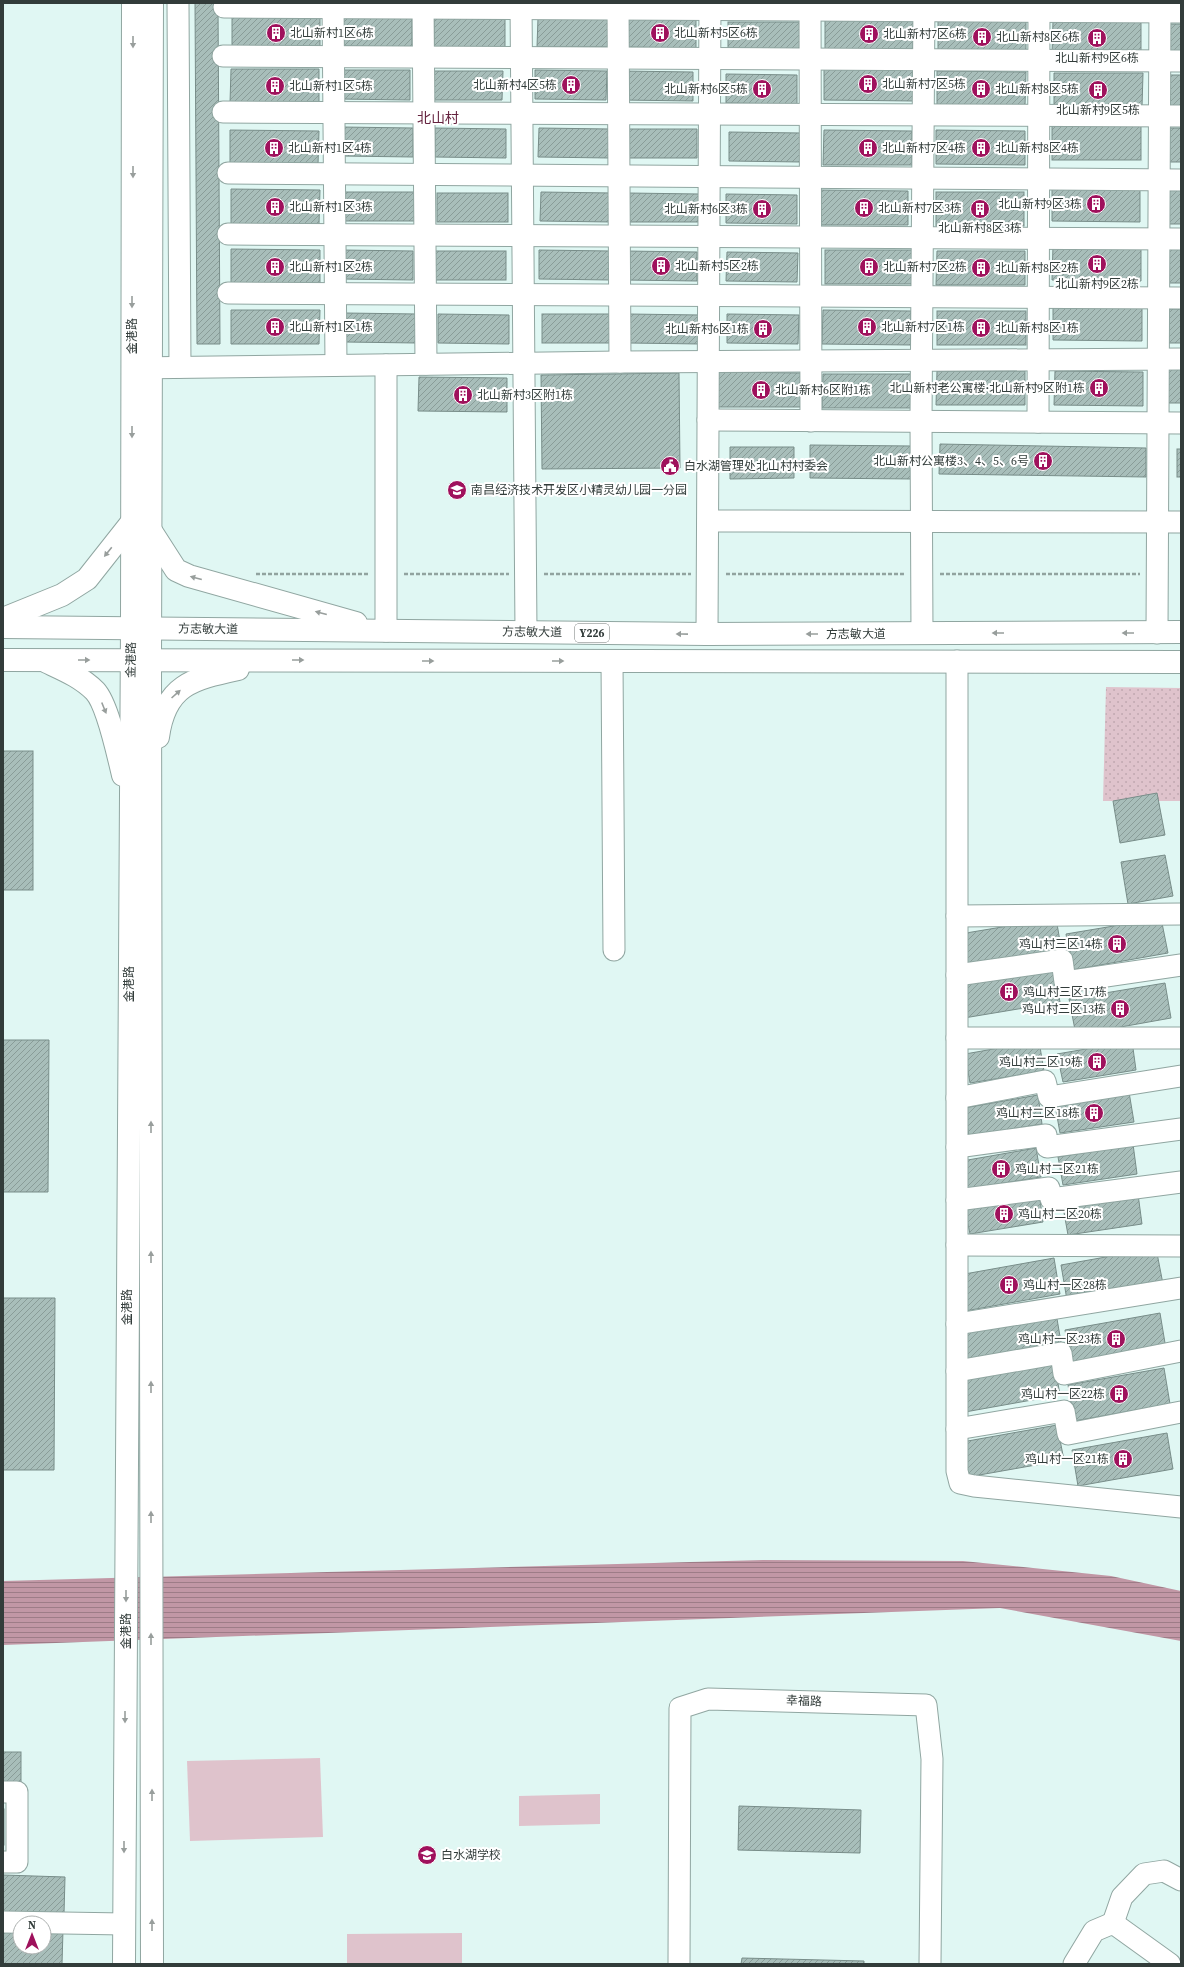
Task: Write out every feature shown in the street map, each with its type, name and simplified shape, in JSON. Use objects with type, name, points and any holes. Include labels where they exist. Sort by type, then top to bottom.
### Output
[{"type":"main road","name":"金港路","points":[[133,3],[142,368],[151,531],[141,628]]},
{"type":"main road","name":"金港路","points":[[124,1964],[126,1557],[140,799],[141,660],[141,628],[132,522],[142,368],[152,3]]},
{"type":"main road","points":[[3,619],[62,595],[87,578],[132,522]]},
{"type":"main road","points":[[151,531],[176,570],[189,576],[386,631]]},
{"type":"main road","name":"方志敏大道","points":[[3,627],[707,634],[1181,632]]},
{"type":"main road","points":[[3,660],[1181,662]]},
{"type":"main road","points":[[43,660],[80,678],[96,692],[105,709],[140,799]]},
{"type":"main road","points":[[140,799],[161,719],[170,699],[184,686],[207,676],[275,660]]},
{"type":"main road","name":"金港路","points":[[140,799],[151,1556],[152,1964]]},
{"type":"street","points":[[178,3],[180,367]]},
{"type":"street","points":[[333,5],[336,365]]},
{"type":"street","points":[[224,7],[333,5],[1039,7],[1160,8],[1181,12]]},
{"type":"street","points":[[423,6],[426,364]]},
{"type":"street","points":[[521,6],[526,632]]},
{"type":"street","points":[[618,6],[620,362]]},
{"type":"street","points":[[707,634],[710,6]]},
{"type":"street","points":[[810,7],[811,420]]},
{"type":"street","points":[[922,634],[921,360],[924,7]]},
{"type":"street","points":[[1038,422],[1039,7]]},
{"type":"street","points":[[1157,633],[1160,423],[1160,8]]},
{"type":"street","points":[[223,56],[1181,61]]},
{"type":"street","points":[[223,112],[1181,116]]},
{"type":"street","points":[[228,174],[1181,180]]},
{"type":"street","points":[[228,234],[1181,239]]},
{"type":"street","points":[[228,293],[1181,298]]},
{"type":"street","points":[[142,368],[386,364],[1181,359]]},
{"type":"street","points":[[386,364],[386,631]]},
{"type":"street","points":[[708,420],[1181,423]]},
{"type":"street","points":[[708,521],[1181,522]]},
{"type":"street","points":[[612,661],[614,950]]},
{"type":"street","points":[[957,661],[957,1471],[960,1483],[974,1486],[1181,1507]]},
{"type":"street","points":[[957,916],[1181,914]]},
{"type":"street","points":[[957,976],[1062,960],[1065,982],[1181,965]]},
{"type":"street","points":[[957,1038],[1181,1038]]},
{"type":"street","points":[[957,1098],[1045,1081],[1049,1097],[1181,1076]]},
{"type":"street","points":[[957,1147],[1046,1135],[1047,1147],[1181,1129]]},
{"type":"street","points":[[957,1200],[1049,1188],[1051,1199],[1181,1182]]},
{"type":"street","points":[[957,1245],[1181,1246]]},
{"type":"street","points":[[957,1324],[1181,1288]]},
{"type":"street","points":[[957,1370],[1061,1354],[1064,1374],[1181,1351]]},
{"type":"street","points":[[957,1429],[1064,1411],[1068,1434],[1181,1412]]},
{"type":"street","name":"幸福路","points":[[679,1964],[680,1708],[708,1699],[926,1705],[932,1759],[930,1964]]},
{"type":"street","points":[[3,1792],[17,1792],[17,1862],[3,1862]]},
{"type":"street","points":[[1074,1964],[1094,1931],[1113,1923],[1122,1897],[1144,1874],[1164,1870],[1181,1880]]},
{"type":"street","points":[[3,1922],[124,1924]]},
{"type":"street","points":[[1113,1923],[1170,1964]]},
{"type":"path","points":[[253,574],[1158,574]]},
{"type":"shaded area","points":[[1106,687],[1181,688],[1181,801],[1103,801]]},
{"type":"shaded area","points":[[763,1560],[963,1561],[1111,1576],[1181,1591],[1181,1641],[1000,1608],[3,1645],[3,1581]]},
{"type":"shaded area","points":[[320,1758],[323,1837],[190,1841],[187,1761]]},
{"type":"shaded area","points":[[600,1794],[600,1824],[519,1826],[519,1796]]},
{"type":"shaded area","points":[[462,1933],[462,1964],[347,1964],[347,1934]]},
{"type":"building","points":[[195,3],[218,3],[220,344],[197,344]]},
{"type":"building","name":"北山新村1区6栋","points":[[232,16],[320,16],[320,50],[232,50]]},
{"type":"building","points":[[341,17],[412,18],[412,47],[341,46]]},
{"type":"building","name":"北山新村7区6栋","points":[[825,17],[914,17],[913,51],[825,51]]},
{"type":"building","points":[[434,18],[505,19],[505,48],[434,47]]},
{"type":"building","points":[[538,18],[609,18],[609,47],[537,47]]},
{"type":"building","name":"北山新村5区6栋","points":[[625,18],[696,19],[696,48],[624,47]]},
{"type":"building","name":"北山新村8区6栋","points":[[938,19],[1026,20],[1026,54],[938,53]]},
{"type":"building","name":"北山新村9区6栋","points":[[1053,21],[1141,21],[1141,56],[1052,55]]},
{"type":"building","points":[[728,22],[800,22],[800,51],[728,51]]},
{"type":"building","points":[[1168,24],[1181,24],[1181,58],[1168,58]]},
{"type":"building","name":"北山新村7区5栋","points":[[824,66],[913,67],[913,101],[824,100]]},
{"type":"building","name":"北山新村1区5栋","points":[[231,69],[319,69],[319,103],[230,103]]},
{"type":"building","points":[[339,70],[410,70],[410,100],[339,99]]},
{"type":"building","name":"北山新村4区5栋","points":[[535,70],[607,71],[606,100],[535,99]]},
{"type":"building","points":[[432,71],[503,71],[502,100],[431,100]]},
{"type":"building","points":[[622,71],[693,72],[693,101],[622,100]]},
{"type":"building","name":"北山新村8区5栋","points":[[937,71],[1026,72],[1025,106],[937,106]]},
{"type":"building","name":"北山新村9区5栋","points":[[1054,73],[1143,73],[1142,107],[1054,107]]},
{"type":"building","name":"北山新村6区5栋","points":[[726,74],[797,75],[797,104],[726,103]]},
{"type":"building","points":[[1169,75],[1181,75],[1181,109],[1169,109]]},
{"type":"building","points":[[1052,126],[1141,126],[1141,160],[1052,160]]},
{"type":"building","points":[[342,127],[413,128],[413,157],[342,156]]},
{"type":"building","points":[[435,128],[506,129],[506,158],[435,157]]},
{"type":"building","points":[[539,128],[610,129],[609,158],[538,157]]},
{"type":"building","points":[[1168,128],[1181,128],[1181,162],[1168,162]]},
{"type":"building","points":[[626,129],[697,129],[697,158],[625,158]]},
{"type":"building","name":"北山新村1区4栋","points":[[230,130],[319,131],[318,165],[230,165]]},
{"type":"building","name":"北山新村7区4栋","points":[[824,130],[912,131],[912,165],[823,165]]},
{"type":"building","name":"北山新村8区4栋","points":[[936,130],[1025,131],[1025,165],[936,164]]},
{"type":"building","points":[[729,132],[801,133],[800,162],[729,161]]},
{"type":"building","name":"北山新村9区3栋","points":[[1052,187],[1140,188],[1140,222],[1052,221]]},
{"type":"building","name":"北山新村1区3栋","points":[[231,189],[320,190],[319,224],[231,224]]},
{"type":"building","name":"北山新村7区3栋","points":[[820,190],[908,191],[908,225],[820,225]]},
{"type":"building","points":[[1167,190],[1181,190],[1181,224],[1167,224]]},
{"type":"building","points":[[344,192],[415,192],[415,221],[344,221]]},
{"type":"building","points":[[541,192],[612,193],[611,222],[540,221]]},
{"type":"building","name":"北山新村8区3栋","points":[[936,192],[1024,192],[1024,226],[936,226]]},
{"type":"building","points":[[437,193],[508,193],[508,222],[437,222]]},
{"type":"building","points":[[628,193],[699,194],[698,222],[627,222]]},
{"type":"building","name":"北山新村6区3栋","points":[[726,194],[797,195],[797,224],[726,223]]},
{"type":"building","name":"北山新村9区2栋","points":[[1053,246],[1141,247],[1141,281],[1052,280]]},
{"type":"building","name":"北山新村1区2栋","points":[[231,249],[320,250],[320,284],[231,283]]},
{"type":"building","points":[[1168,249],[1181,249],[1181,283],[1168,283]]},
{"type":"building","points":[[342,250],[413,251],[413,280],[342,279]]},
{"type":"building","points":[[539,250],[610,251],[610,280],[539,279]]},
{"type":"building","name":"北山新村7区2栋","points":[[825,250],[913,250],[913,284],[825,284]]},
{"type":"building","points":[[435,251],[506,251],[506,280],[435,280]]},
{"type":"building","name":"北山新村5区2栋","points":[[626,251],[697,252],[697,281],[625,280]]},
{"type":"building","name":"北山新村8区2栋","points":[[937,251],[1025,251],[1025,285],[936,285]]},
{"type":"building","points":[[727,252],[798,253],[797,282],[726,281]]},
{"type":"building","points":[[1053,306],[1142,307],[1142,341],[1053,340]]},
{"type":"building","points":[[1169,309],[1181,309],[1181,343],[1168,343]]},
{"type":"building","name":"北山新村1区1栋","points":[[231,310],[320,310],[319,344],[231,344]]},
{"type":"building","name":"北山新村7区1栋","points":[[823,310],[911,311],[911,345],[822,344]]},
{"type":"building","name":"北山新村8区1栋","points":[[937,311],[1026,311],[1026,345],[937,345]]},
{"type":"building","points":[[345,313],[417,314],[416,343],[345,342]]},
{"type":"building","points":[[438,314],[509,315],[509,344],[438,343]]},
{"type":"building","points":[[542,314],[613,314],[613,343],[542,343]]},
{"type":"building","points":[[629,314],[700,315],[700,344],[629,343]]},
{"type":"building","name":"北山新村6区1栋","points":[[727,314],[799,315],[798,344],[727,343]]},
{"type":"building","points":[[1168,369],[1181,369],[1181,403],[1168,403]]},
{"type":"building","points":[[937,371],[1025,371],[1025,405],[936,405]]},
{"type":"building","name":"北山新村老公寓楼·北山新村9区附1栋","points":[[1055,371],[1143,372],[1143,406],[1054,405]]},
{"type":"building","name":"北山新村6区附1栋","points":[[717,372],[806,373],[806,407],[717,407]]},
{"type":"building","points":[[679,373],[680,468],[542,469],[541,375]]},
{"type":"building","points":[[823,374],[911,374],[911,408],[822,408]]},
{"type":"building","name":"北山新村3区附1栋","points":[[419,377],[507,378],[507,412],[418,411]]},
{"type":"building","name":"北山新村公寓楼3、4、5、6号","points":[[940,444],[1146,448],[1146,477],[939,474]]},
{"type":"building","points":[[810,445],[912,446],[912,479],[810,478]]},
{"type":"building","points":[[730,447],[794,447],[794,478],[730,479]]},
{"type":"building","points":[[1177,449],[1181,449],[1181,477],[1177,477]]},
{"type":"building","points":[[3,751],[33,751],[33,890],[3,890]]},
{"type":"building","points":[[1157,793],[1165,835],[1120,843],[1113,801]]},
{"type":"building","points":[[1165,855],[1173,896],[1128,904],[1121,862]]},
{"type":"building","points":[[1056,918],[1062,953],[967,970],[960,934]]},
{"type":"building","name":"鸡山村三区14栋","points":[[1161,918],[1168,953],[1072,970],[1066,934]]},
{"type":"building","name":"鸡山村三区17栋","points":[[1053,966],[1060,1002],[964,1018],[958,983]]},
{"type":"building","name":"鸡山村三区13栋","points":[[1165,983],[1171,1018],[1076,1035],[1069,999]]},
{"type":"building","points":[[3,1040],[49,1040],[48,1192],[3,1192]]},
{"type":"building","points":[[1039,1041],[1044,1071],[970,1083],[965,1054]]},
{"type":"building","name":"鸡山村二区19栋","points":[[1132,1041],[1136,1070],[1063,1082],[1057,1054]]},
{"type":"building","name":"鸡山村二区18栋","points":[[1129,1092],[1134,1122],[1060,1133],[1055,1105]]},
{"type":"building","points":[[1038,1095],[1042,1124],[969,1136],[964,1108]]},
{"type":"building","points":[[1133,1144],[1137,1174],[1063,1185],[1058,1157]]},
{"type":"building","name":"鸡山村二区21栋","points":[[1036,1148],[1041,1177],[967,1189],[962,1161]]},
{"type":"building","name":"鸡山村二区20栋","points":[[1039,1192],[1043,1222],[970,1234],[964,1205]]},
{"type":"building","points":[[1138,1194],[1142,1224],[1068,1235],[1063,1207]]},
{"type":"building","points":[[1156,1248],[1163,1284],[1067,1300],[1061,1265]]},
{"type":"building","name":"鸡山村一区28栋","points":[[1054,1258],[1060,1294],[965,1311],[959,1275]]},
{"type":"building","points":[[3,1298],[55,1298],[54,1470],[3,1470]]},
{"type":"building","points":[[1056,1313],[1062,1348],[967,1365],[960,1329]]},
{"type":"building","name":"鸡山村一区23栋","points":[[1160,1313],[1166,1349],[1071,1365],[1065,1330]]},
{"type":"building","points":[[1054,1360],[1060,1395],[965,1412],[958,1377]]},
{"type":"building","name":"鸡山村一区22栋","points":[[1164,1368],[1170,1404],[1074,1421],[1068,1385]]},
{"type":"building","points":[[1057,1425],[1064,1460],[968,1477],[962,1442]]},
{"type":"building","name":"鸡山村一区21栋","points":[[1167,1433],[1173,1469],[1078,1486],[1072,1450]]},
{"type":"building","points":[[3,1752],[21,1752],[21,1782],[3,1782]]},
{"type":"building","points":[[739,1806],[861,1810],[860,1853],[738,1850]]},
{"type":"building","points":[[4,1809],[4,1845],[3,1845]]},
{"type":"building","points":[[3,1875],[65,1877],[64,1914],[3,1912]]},
{"type":"building","points":[[3,1928],[12,1929],[12,1955],[52,1955],[52,1929],[63,1930],[62,1964],[3,1964]]},
{"type":"building","points":[[742,1958],[864,1961],[864,1964],[741,1964]]},
{"type":"place","name":"北山新村1区6栋","points":[[276,33]]},
{"type":"place","name":"北山新村5区6栋","points":[[660,33]]},
{"type":"place","name":"北山新村7区6栋","points":[[869,34]]},
{"type":"place","name":"北山新村8区6栋","points":[[982,37]]},
{"type":"place","name":"北山新村9区6栋","points":[[1097,38]]},
{"type":"place","name":"北山新村7区5栋","points":[[868,84]]},
{"type":"place","name":"北山新村4区5栋","points":[[571,85]]},
{"type":"place","name":"北山新村1区5栋","points":[[275,86]]},
{"type":"place","name":"北山新村6区5栋","points":[[762,89]]},
{"type":"place","name":"北山新村8区5栋","points":[[981,89]]},
{"type":"place","name":"北山新村9区5栋","points":[[1098,90]]},
{"type":"place","name":"北山新村1区4栋","points":[[274,148]]},
{"type":"place","name":"北山新村7区4栋","points":[[868,148]]},
{"type":"place","name":"北山新村8区4栋","points":[[981,148]]},
{"type":"place","name":"北山新村9区3栋","points":[[1096,204]]},
{"type":"place","name":"北山新村1区3栋","points":[[275,207]]},
{"type":"place","name":"北山新村7区3栋","points":[[864,208]]},
{"type":"place","name":"北山新村6区3栋","points":[[762,209]]},
{"type":"place","name":"北山新村8区3栋","points":[[980,209]]},
{"type":"place","name":"北山新村9区2栋","points":[[1097,264]]},
{"type":"place","name":"北山新村5区2栋","points":[[661,266]]},
{"type":"place","name":"北山新村1区2栋","points":[[275,267]]},
{"type":"place","name":"北山新村7区2栋","points":[[869,267]]},
{"type":"place","name":"北山新村8区2栋","points":[[981,268]]},
{"type":"place","name":"北山新村1区1栋","points":[[275,327]]},
{"type":"place","name":"北山新村7区1栋","points":[[867,327]]},
{"type":"place","name":"北山新村8区1栋","points":[[981,328]]},
{"type":"place","name":"北山新村6区1栋","points":[[763,329]]},
{"type":"place","name":"北山新村老公寓楼·北山新村9区附1栋","points":[[1099,388]]},
{"type":"place","name":"北山新村6区附1栋","points":[[761,390]]},
{"type":"place","name":"北山新村3区附1栋","points":[[463,395]]},
{"type":"place","name":"北山新村公寓楼3、4、5、6号","points":[[1043,461]]},
{"type":"place","name":"白水湖管理处北山村村委会","points":[[670,466]]},
{"type":"place","name":"南昌经济技术开发区小精灵幼儿园一分园","points":[[457,490]]},
{"type":"place","name":"鸡山村三区14栋","points":[[1117,944]]},
{"type":"place","name":"鸡山村三区17栋","points":[[1009,992]]},
{"type":"place","name":"鸡山村三区13栋","points":[[1120,1009]]},
{"type":"place","name":"鸡山村二区19栋","points":[[1097,1062]]},
{"type":"place","name":"鸡山村二区18栋","points":[[1094,1113]]},
{"type":"place","name":"鸡山村二区21栋","points":[[1001,1169]]},
{"type":"place","name":"鸡山村二区20栋","points":[[1004,1214]]},
{"type":"place","name":"鸡山村一区28栋","points":[[1009,1285]]},
{"type":"place","name":"鸡山村一区23栋","points":[[1116,1339]]},
{"type":"place","name":"鸡山村一区22栋","points":[[1119,1394]]},
{"type":"place","name":"鸡山村一区21栋","points":[[1123,1459]]},
{"type":"place","name":"白水湖学校","points":[[427,1855]]},
{"type":"district","name":"北山村","points":[[438,118]]}]
